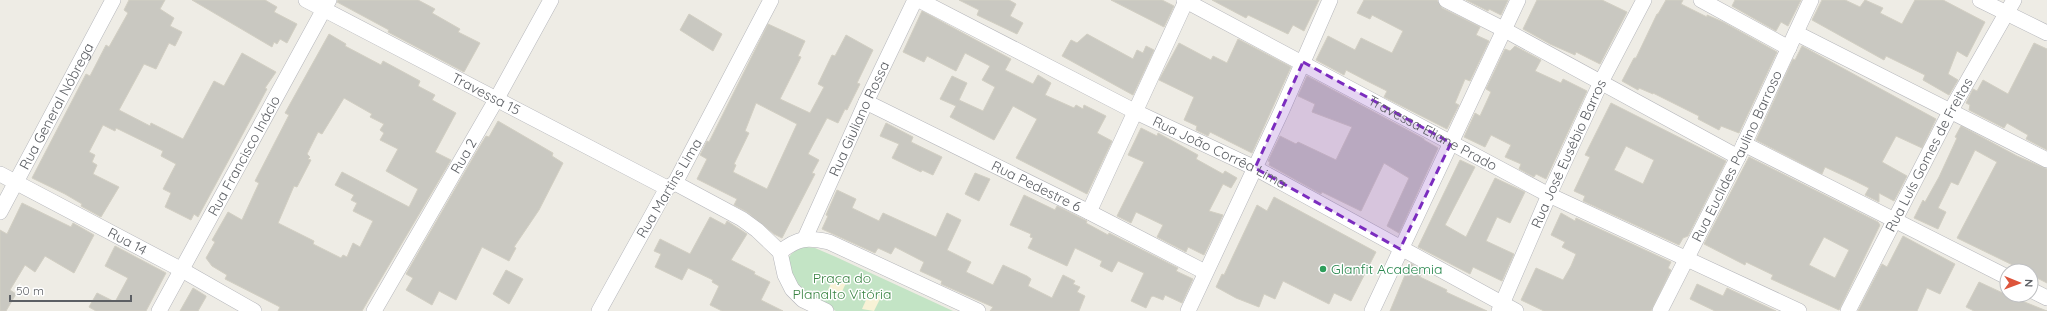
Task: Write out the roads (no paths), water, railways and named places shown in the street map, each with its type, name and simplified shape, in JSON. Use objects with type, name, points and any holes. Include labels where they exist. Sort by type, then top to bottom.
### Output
[{"type":"street","name":"Rua General Nóbrega","points":[[0,212],[113,0]]},
{"type":"street","name":"Travessa 15","points":[[306,0],[326,5],[496,100],[742,219],[757,230],[780,252]]},
{"type":"street","name":"Rua 2","points":[[374,311],[496,100],[551,0]]},
{"type":"street","name":"Rua Martins Lima","points":[[599,311],[671,185],[771,0]]},
{"type":"street","name":"Rua Giuliano Rossa","points":[[805,238],[866,102],[915,0]]},
{"type":"street","name":"Rua João Corrêa Lima","points":[[919,0],[1136,112],[1255,168],[1501,307],[1516,311]]},
{"type":"street","points":[[1089,212],[1136,112],[1185,0]]},
{"type":"street","name":"Travessa Eliane Prado","points":[[1185,0],[1549,195],[1799,311]]},
{"type":"street","points":[[1188,311],[1255,168],[1330,0]]},
{"type":"street","points":[[1446,0],[1601,82],[1741,150],[1895,220],[1999,273]]},
{"type":"street","points":[[1372,311],[1503,29],[1518,0]]},
{"type":"street","name":"Rua José Eusébio Barros","points":[[1501,307],[1549,195],[1601,82],[1644,0]]},
{"type":"street","points":[[1702,0],[1789,48]]},
{"type":"street","name":"Rua Euclides Paulino Barroso","points":[[1660,311],[1741,150],[1812,0]]},
{"type":"street","points":[[1980,0],[2047,33]]},
{"type":"street","name":"Rua Luís Gomes de Freitas","points":[[1848,311],[1951,110],[2014,0]]},
{"type":"street","name":"Rua Francisco Inácio","points":[[159,311],[326,5]]},
{"type":"street","points":[[1796,33],[1951,110],[2047,160]]},
{"type":"street","name":"Rua Pedestre 6","points":[[866,102],[1089,212],[1205,272]]},
{"type":"street","name":"Rua 14","points":[[0,174],[182,270],[254,311]]},
{"type":"street","points":[[826,311],[803,300],[792,289],[785,275],[780,252],[797,240],[805,238],[829,242],[978,311]]},
{"type":"place","name":"Glanfit Academia","points":[[1323,269]]},
{"type":"park label","name":"Praça do Planalto Vitória","points":[[842,286]]}]
